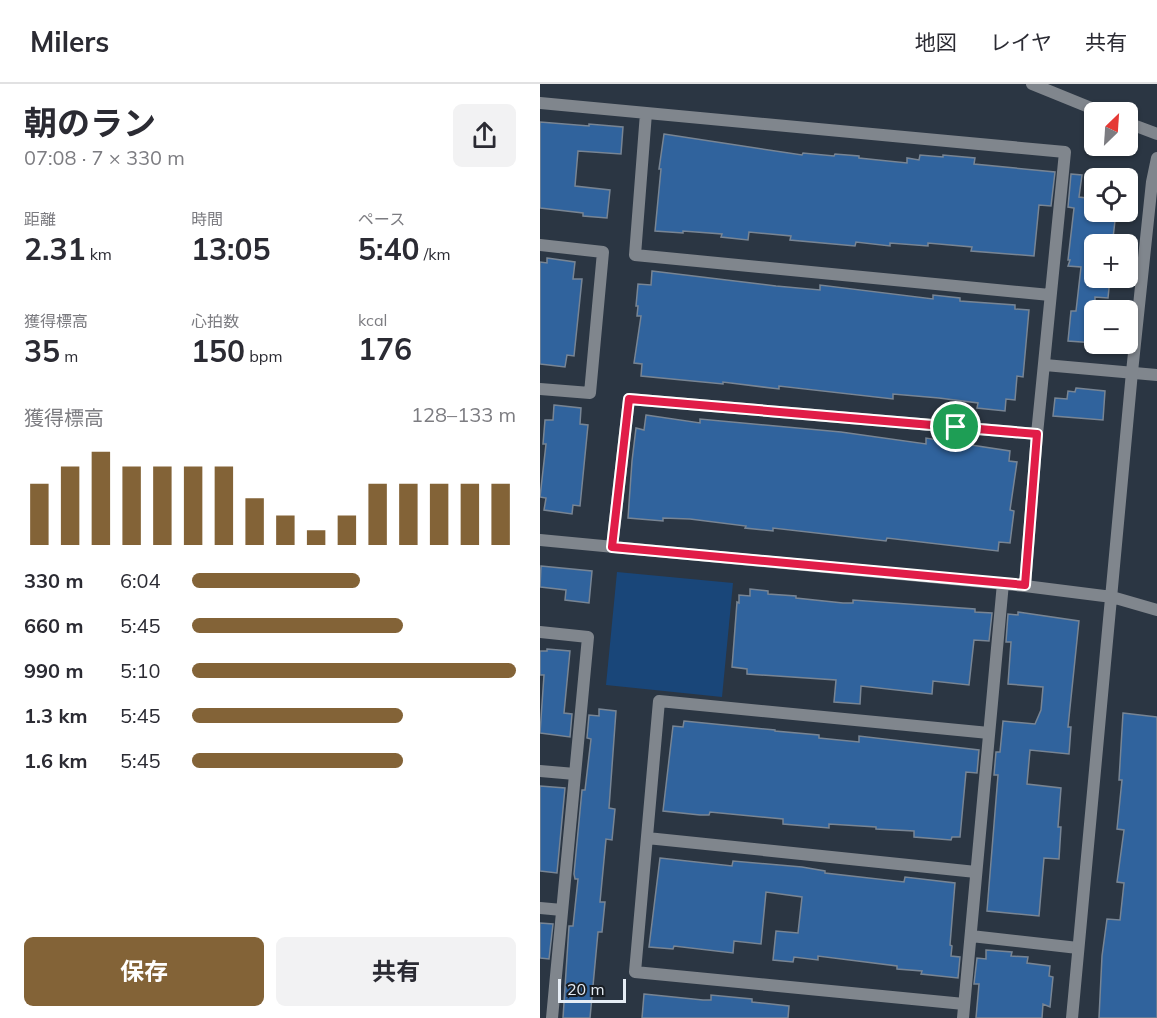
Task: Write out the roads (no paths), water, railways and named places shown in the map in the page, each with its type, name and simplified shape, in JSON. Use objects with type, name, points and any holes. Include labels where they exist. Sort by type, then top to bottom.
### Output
[{"type":"street","points":[[1032,84],[1084,105]]},
{"type":"street","points":[[540,103],[1065,152],[1050,295],[1046,365],[1037,434],[1025,585]]},
{"type":"street","points":[[646,113],[635,255],[1050,295]]},
{"type":"street","points":[[1138,127],[1157,134]]},
{"type":"street","points":[[1072,1018],[1132,372],[1152,182],[1157,158]]},
{"type":"street","points":[[540,245],[603,252],[590,393],[540,389]]},
{"type":"street","points":[[1046,365],[1157,375]]},
{"type":"street","points":[[612,547],[629,399],[1037,434]]},
{"type":"street","points":[[540,540],[1025,585],[1112,597],[1157,610]]},
{"type":"street","points":[[963,1018],[1003,583]]},
{"type":"street","points":[[540,632],[588,637],[552,1018]]},
{"type":"street","points":[[964,1004],[635,972],[659,701],[989,733]]},
{"type":"street","points":[[540,771],[575,774]]},
{"type":"street","points":[[647,838],[976,872]]},
{"type":"street","points":[[540,908],[562,910]]},
{"type":"street","points":[[972,936],[1078,948]]}]
